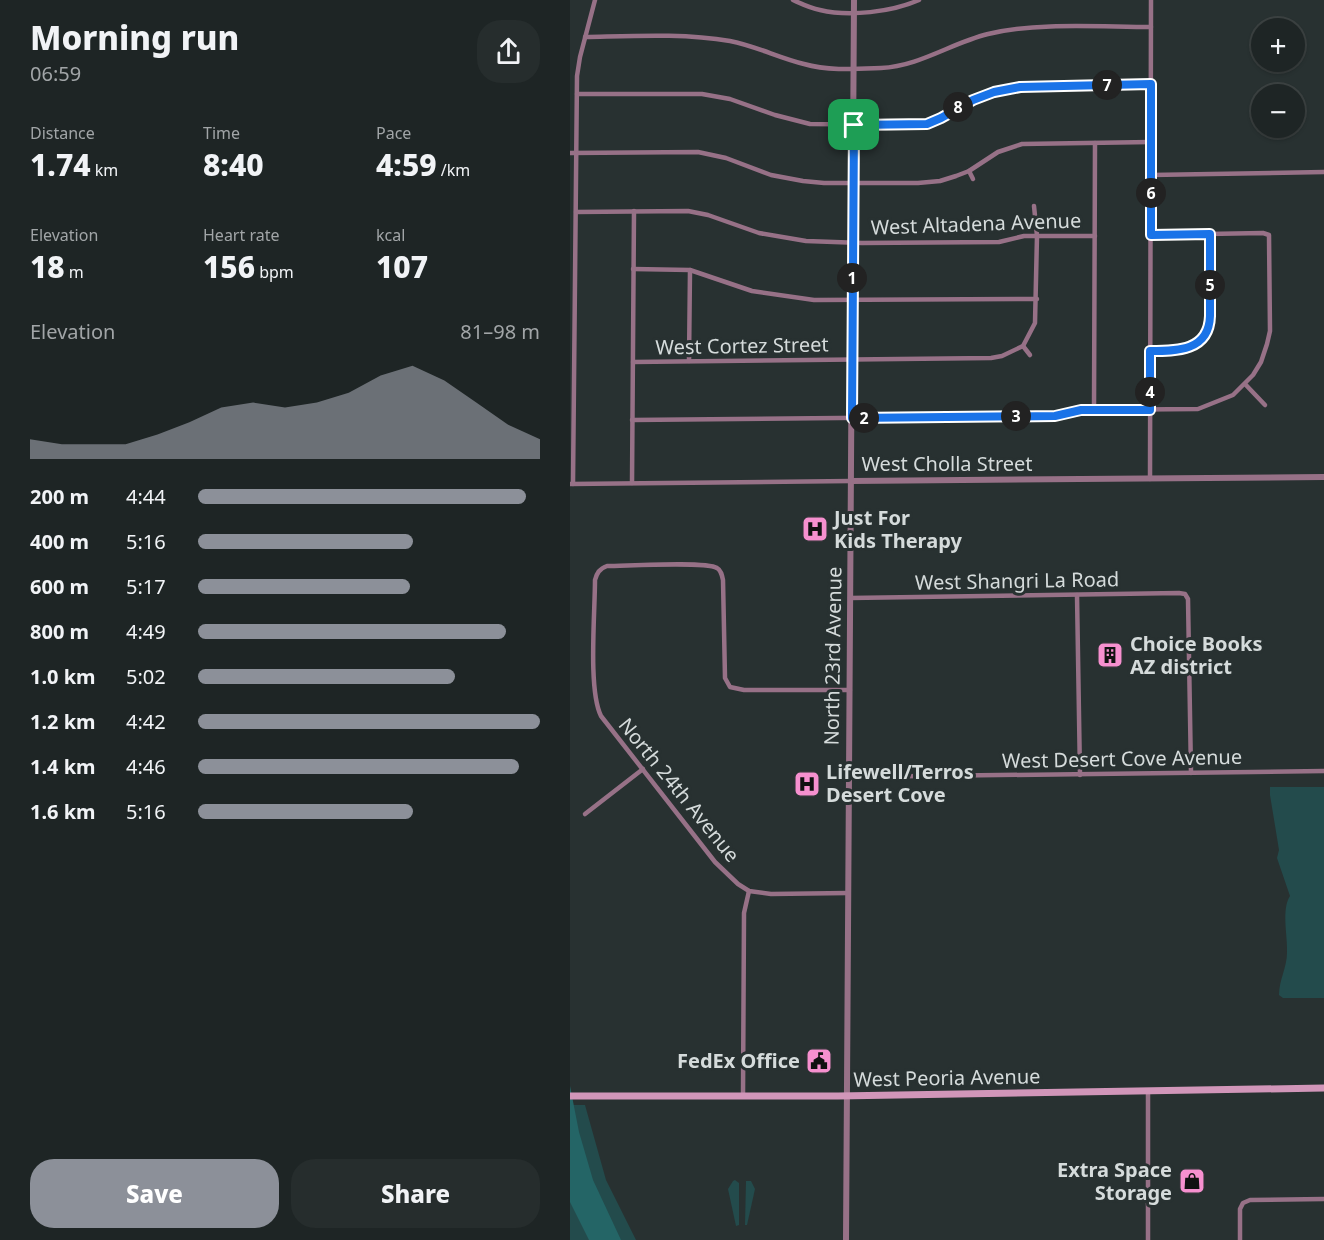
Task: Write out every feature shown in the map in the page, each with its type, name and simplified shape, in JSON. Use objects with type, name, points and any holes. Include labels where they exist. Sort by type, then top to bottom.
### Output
[{"type":"main road","name":"West Peoria Avenue","points":[[572,1096],[847,1096],[1324,1088]]},
{"type":"street","points":[[572,484],[576,212],[573,153],[578,65],[595,0]]},
{"type":"street","points":[[793,0],[820,10],[854,12],[894,10],[919,0]]},
{"type":"street","name":"North 23rd Avenue","points":[[846,1240],[854,0]]},
{"type":"street","points":[[1150,479],[1151,0]]},
{"type":"street","points":[[585,37],[715,39],[756,47],[806,65],[828,68],[880,68],[906,65],[973,39],[1016,30],[1151,27]]},
{"type":"street","points":[[577,94],[714,96],[794,120],[823,125],[927,124],[973,100],[994,92],[1020,87],[1151,84]]},
{"type":"street","points":[[573,153],[698,152],[726,158],[786,178],[825,183],[931,182],[969,171],[998,152],[1022,144],[1151,142]]},
{"type":"street","points":[[1094,411],[1095,143]]},
{"type":"street","points":[[969,171],[973,179]]},
{"type":"street","points":[[1151,175],[1324,172]]},
{"type":"street","points":[[1030,356],[1023,346],[1035,323],[1037,236],[1034,206]]},
{"type":"street","points":[[632,483],[634,211]]},
{"type":"street","name":"West Altadena Avenue","points":[[576,212],[688,211],[708,215],[759,233],[788,239],[853,243],[999,242],[1017,237],[1095,236]]},
{"type":"street","points":[[632,420],[1055,416],[1081,410],[1188,410],[1207,407],[1233,395],[1245,384],[1261,362],[1270,331],[1269,236],[1263,233],[1151,235]]},
{"type":"street","points":[[1150,351],[1183,350],[1198,342],[1210,323],[1210,234]]},
{"type":"street","points":[[633,269],[690,270],[752,291],[796,299],[852,301],[1036,299]]},
{"type":"street","points":[[689,361],[690,270]]},
{"type":"street","points":[[750,300],[752,291]]},
{"type":"street","name":"West Cortez Street","points":[[633,362],[991,358],[1002,356],[1023,346]]},
{"type":"street","points":[[1245,384],[1265,405]]},
{"type":"street","name":"West Cholla Street","points":[[572,484],[1324,477]]},
{"type":"street","name":"North 24th Avenue","points":[[749,891],[728,875],[716,862],[596,707],[594,683],[595,580],[600,568],[606,566],[700,565],[718,568],[723,580],[725,678],[730,687],[744,690],[850,690]]},
{"type":"street","name":"West Shangri La Road","points":[[850,598],[1185,594],[1188,599],[1191,773]]},
{"type":"street","points":[[1077,595],[1080,775]]},
{"type":"street","points":[[585,814],[643,769]]},
{"type":"street","name":"West Desert Cove Avenue","points":[[848,777],[1324,771]]},
{"type":"street","points":[[743,1096],[744,913],[749,891],[771,894],[848,894]]},
{"type":"street","points":[[1148,1091],[1148,1240]]},
{"type":"street","points":[[1240,1240],[1240,1209],[1243,1203],[1250,1200],[1324,1199]]},
{"type":"shaded area","points":[[1270,787],[1324,787],[1324,998],[1283,998],[1279,995],[1287,958],[1285,916],[1290,896],[1277,858],[1279,850]]},
{"type":"shaded area","points":[[570,1086],[579,1132],[593,1180],[621,1240],[589,1240],[570,1202]]},
{"type":"shaded area","points":[[570,1105],[585,1105],[606,1180],[636,1240],[570,1240]]},
{"type":"shaded area","points":[[735,1180],[739,1183],[739,1225],[736,1226],[728,1189]]},
{"type":"shaded area","points":[[746,1181],[751,1181],[755,1189],[747,1225],[745,1225]]},
{"type":"place","name":"Just For Kids Therapy","points":[[815,529]]},
{"type":"place","name":"Choice Books AZ district","points":[[1110,655]]},
{"type":"place","name":"Lifewell/Terros Desert Cove","points":[[807,784]]},
{"type":"place","name":"FedEx Office","points":[[819,1061]]},
{"type":"place","name":"Extra Space Storage","points":[[1192,1181]]},
{"type":"route","points":[[1151,84],[1151,235],[1210,234],[1210,323],[1203,336],[1192,346],[1183,350],[1150,351],[1150,410],[1081,410],[1055,416],[852,418],[854,125],[927,124],[973,100],[994,92],[1020,87],[1151,84]]}]
